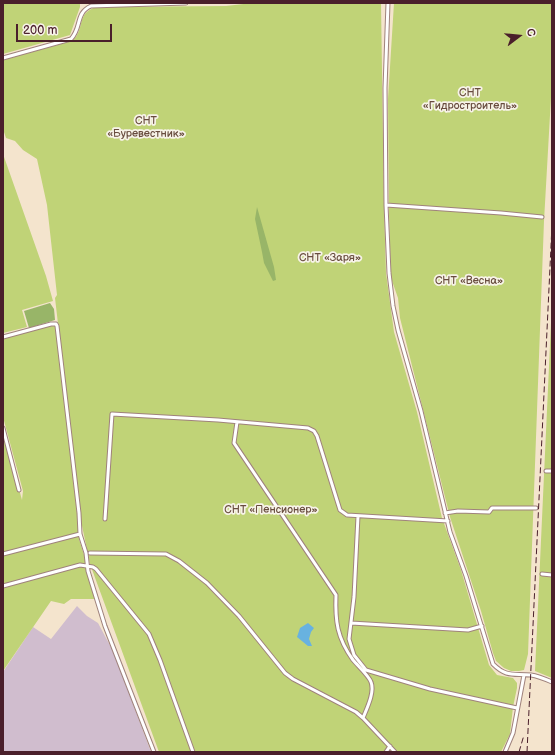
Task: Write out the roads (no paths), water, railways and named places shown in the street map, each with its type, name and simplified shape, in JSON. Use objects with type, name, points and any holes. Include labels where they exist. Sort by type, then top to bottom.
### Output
[{"type":"street","points":[[3,58],[71,39],[74,35],[82,12],[91,6],[186,3]]},
{"type":"street","points":[[388,3],[385,88],[386,205],[389,273],[398,330],[421,412],[450,532],[466,576],[493,664],[501,672],[540,677],[552,682]]},
{"type":"street","points":[[386,205],[542,217]]},
{"type":"street","points":[[3,337],[51,324],[57,326],[79,513],[80,534],[88,571],[105,626],[154,752]]},
{"type":"street","points":[[105,519],[112,414],[308,428],[314,431],[340,510],[347,515],[448,521]]},
{"type":"street","points":[[237,422],[234,443],[336,595],[336,617],[344,645],[371,682],[372,693],[363,718]]},
{"type":"street","points":[[3,428],[20,490]]},
{"type":"street","points":[[546,471],[552,471]]},
{"type":"street","points":[[446,513],[458,511],[489,512],[492,508],[536,508]]},
{"type":"street","points":[[358,516],[354,597],[350,640],[354,655],[366,670],[430,689],[517,708]]},
{"type":"street","points":[[3,554],[80,534]]},
{"type":"street","points":[[90,553],[166,554],[179,561],[207,584],[239,616],[285,673],[293,680],[356,712],[395,752]]},
{"type":"street","points":[[3,586],[80,565],[96,569],[149,634],[160,660],[193,752]]},
{"type":"street","points":[[542,574],[552,575]]},
{"type":"street","points":[[351,623],[468,630],[482,626]]},
{"type":"street","points":[[506,752],[513,734],[524,675]]},
{"type":"street","points":[[386,752],[390,746]]},
{"type":"water","points":[[308,623],[314,628],[309,639],[312,646],[308,646],[297,637],[300,628]]},
{"type":"railway","points":[[527,752],[552,225]]},
{"type":"railway","points":[[519,752],[524,735]]},
{"type":"park label","name":"СНТ «Гидростроитель»","points":[[470,99]]},
{"type":"park label","name":"СНТ «Буревестник»","points":[[146,127]]},
{"type":"park label","name":"СНТ «Заря»","points":[[330,258]]},
{"type":"park label","name":"СНТ «Весна»","points":[[469,281]]},
{"type":"park label","name":"СНТ «Пенсионер»","points":[[271,510]]}]
